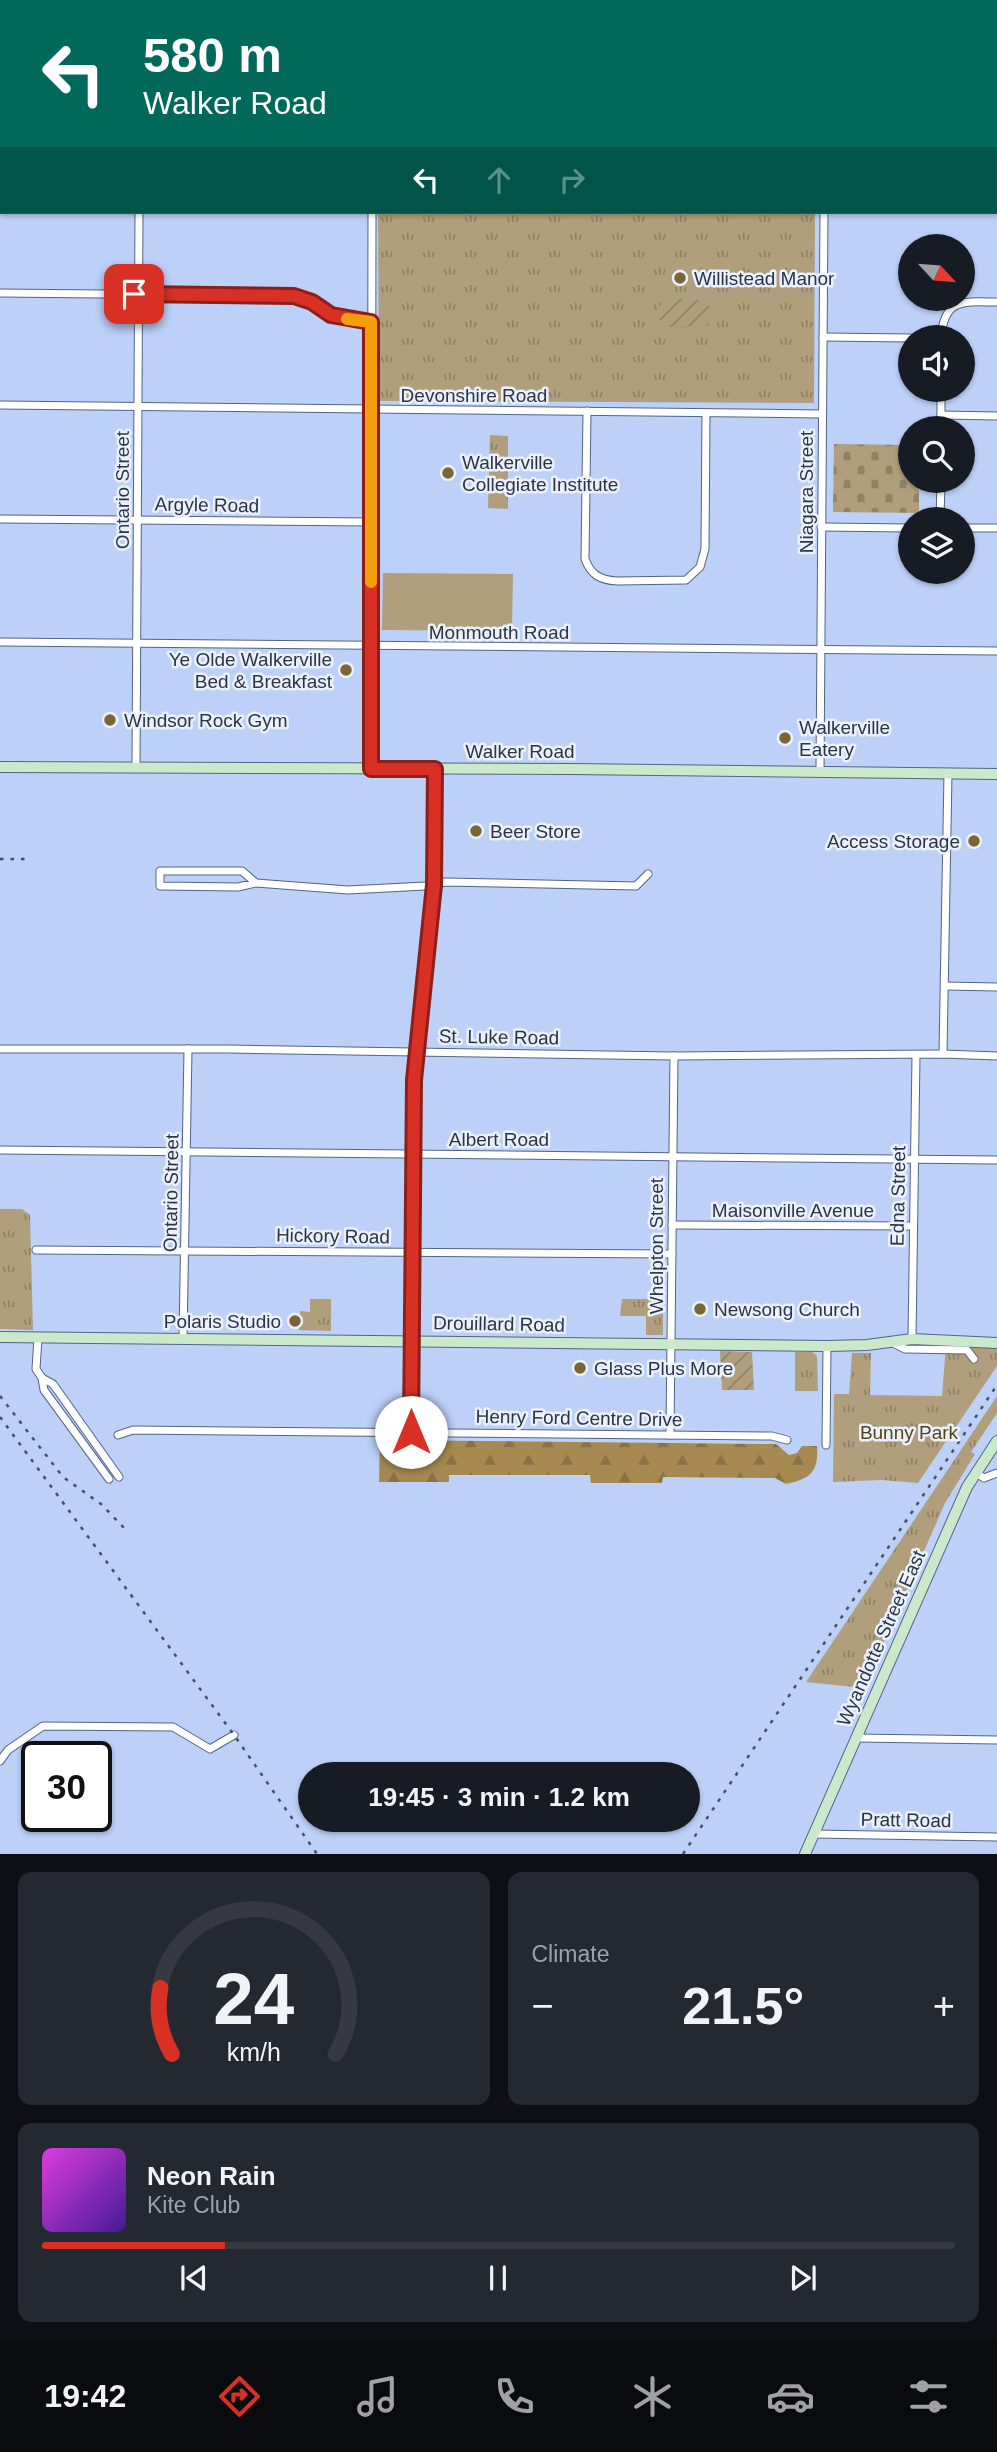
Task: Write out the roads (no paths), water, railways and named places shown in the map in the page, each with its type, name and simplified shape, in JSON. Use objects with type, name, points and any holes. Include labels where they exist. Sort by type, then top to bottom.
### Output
[{"type":"main road","name":"Walker Road","points":[[0,767],[997,774]]},
{"type":"main road","name":"Drouillard Road","points":[[0,1337],[827,1346],[893,1343],[912,1339],[997,1343]]},
{"type":"main road","name":"Wyandotte Street East","points":[[805,1853],[967,1487],[997,1441]]},
{"type":"street","name":"Ontario Street","points":[[136,768],[139,214]]},
{"type":"street","points":[[371,769],[372,214]]},
{"type":"street","name":"Niagara Street","points":[[820,772],[824,214]]},
{"type":"street","points":[[0,293],[294,296],[312,302],[331,315],[371,322]]},
{"type":"street","points":[[944,325],[946,312],[961,302],[997,302]]},
{"type":"street","points":[[823,337],[898,338]]},
{"type":"street","points":[[941,402],[941,415],[997,416]]},
{"type":"street","name":"Devonshire Road","points":[[0,405],[822,414]]},
{"type":"street","points":[[587,411],[585,559],[596,576],[617,581],[686,580],[700,567],[705,549],[706,413]]},
{"type":"street","name":"Argyle Road","points":[[0,519],[371,522]]},
{"type":"street","points":[[821,527],[898,528]]},
{"type":"street","points":[[975,528],[997,528]]},
{"type":"street","name":"Monmouth Road","points":[[0,642],[997,651]]},
{"type":"street","points":[[411,1432],[415,1061],[434,885],[435,769]]},
{"type":"street","points":[[943,1054],[948,773]]},
{"type":"street","points":[[256,883],[242,872],[160,872],[160,886],[238,887],[256,883],[348,890],[446,882],[636,886],[648,874]]},
{"type":"street","points":[[945,986],[997,986]]},
{"type":"street","name":"St. Luke Road","points":[[0,1049],[674,1056],[997,1056]]},
{"type":"street","name":"Ontario Street","points":[[184,1338],[188,1049]]},
{"type":"street","name":"Edna Street","points":[[912,1339],[916,1055]]},
{"type":"street","name":"Whelpton Street","points":[[670,1435],[674,1056]]},
{"type":"street","name":"Albert Road","points":[[0,1150],[997,1160]]},
{"type":"street","name":"Maisonville Avenue","points":[[672,1225],[913,1226]]},
{"type":"street","name":"Hickory Road","points":[[36,1250],[671,1254]]},
{"type":"street","points":[[38,1338],[36,1369],[42,1378],[44,1390],[109,1479]]},
{"type":"street","points":[[893,1343],[905,1349],[967,1350],[974,1359]]},
{"type":"street","points":[[825,1445],[827,1346]]},
{"type":"street","points":[[42,1378],[53,1384],[119,1477]]},
{"type":"street","name":"Henry Ford Centre Drive","points":[[118,1435],[133,1430],[411,1432],[772,1436],[787,1440]]},
{"type":"street","points":[[975,1473],[984,1478],[997,1473]]},
{"type":"street","points":[[0,1761],[8,1750],[43,1726],[173,1727],[210,1749],[234,1735]]},
{"type":"street","points":[[856,1738],[997,1740]]},
{"type":"street","name":"Pratt Road","points":[[814,1834],[997,1837]]},
{"type":"railway","points":[[0,859],[26,859]]},
{"type":"railway","points":[[683,1854],[997,1385]]},
{"type":"railway","points":[[0,1396],[63,1477],[101,1504],[128,1532]]},
{"type":"railway","points":[[0,1417],[234,1735],[317,1854]]},
{"type":"place","name":"Willistead Manor","points":[[680,278]]},
{"type":"place","name":"Walkerville Collegiate Institute","points":[[448,473]]},
{"type":"place","name":"Ye Olde Walkerville Bed & Breakfast","points":[[346,670]]},
{"type":"place","name":"Windsor Rock Gym","points":[[110,720]]},
{"type":"place","name":"Walkerville Eatery","points":[[785,738]]},
{"type":"place","name":"Beer Store","points":[[476,831]]},
{"type":"place","name":"Access Storage","points":[[974,841]]},
{"type":"place","name":"Newsong Church","points":[[700,1309]]},
{"type":"place","name":"Polaris Studio","points":[[295,1321]]},
{"type":"place","name":"Glass Plus More","points":[[580,1368]]},
{"type":"park label","name":"Bunny Park","points":[[909,1432]]}]
